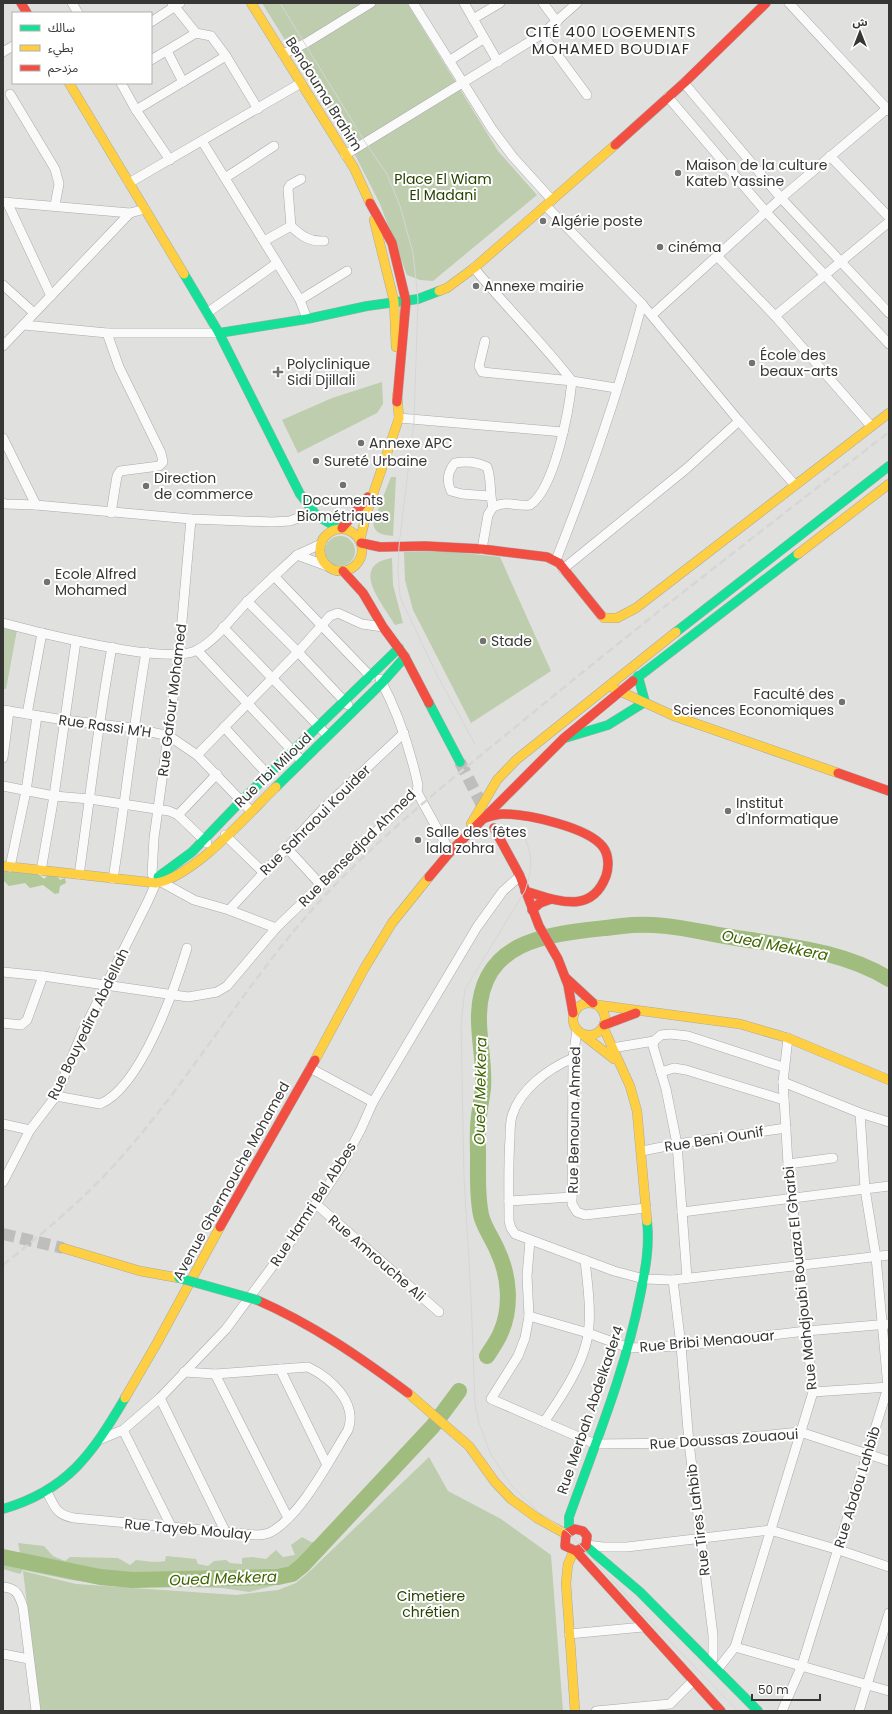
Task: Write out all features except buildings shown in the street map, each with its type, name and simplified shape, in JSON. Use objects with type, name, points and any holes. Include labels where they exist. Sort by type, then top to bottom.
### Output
[{"type":"main road","points":[[20,3],[26,12]]},
{"type":"main road","name":"Bendouma Brahim","points":[[251,3],[354,168],[369,202],[392,243],[406,301],[397,402]]},
{"type":"main road","points":[[219,333],[307,319],[394,301],[406,301],[447,288],[474,268],[684,83],[766,3]]},
{"type":"main road","points":[[70,84],[219,333],[300,494],[314,513],[323,540],[321,554],[327,566],[332,569],[342,571],[359,567],[390,547]]},
{"type":"main road","name":"Bendouma Brahim","points":[[360,541],[376,485],[398,418],[394,301],[369,202]]},
{"type":"main road","points":[[314,513],[341,529],[351,532],[360,541],[390,547],[425,546],[482,549],[540,556],[556,560],[604,618],[608,620],[619,618],[636,608],[740,529],[794,484],[889,412]]},
{"type":"main road","points":[[462,840],[502,774],[532,746],[889,466]]},
{"type":"main road","points":[[462,840],[483,818],[501,803],[564,738],[638,676],[889,484]]},
{"type":"main road","name":"Bendouma Brahim","points":[[341,529],[376,485]]},
{"type":"main road","points":[[323,540],[341,529]]},
{"type":"main road","points":[[360,541],[362,552],[359,567],[367,599]]},
{"type":"main road","points":[[342,571],[367,599],[383,627],[405,657],[460,762]]},
{"type":"main road","points":[[6,867],[113,879],[155,881],[178,865],[242,801],[294,753],[319,726],[398,648]]},
{"type":"main road","name":"Rue Tbi Miloud","points":[[155,881],[184,872],[212,849],[354,711],[405,657]]},
{"type":"main road","points":[[638,676],[645,702]]},
{"type":"main road","points":[[608,685],[619,692],[645,702],[674,716],[889,791]]},
{"type":"main road","points":[[564,738],[596,731],[625,716],[645,702]]},
{"type":"main road","points":[[516,815],[501,803],[500,794],[506,782],[557,731],[563,722]]},
{"type":"main road","points":[[483,818],[501,814],[516,815],[586,834],[600,844],[607,854],[607,872],[603,886],[597,894],[579,902],[551,899],[525,891]]},
{"type":"main road","points":[[494,828],[520,876],[539,926],[558,959],[565,976],[573,1013],[573,1022],[580,1032],[602,1048],[618,1064]]},
{"type":"main road","name":"Avenue Ghermouche Mohamed","points":[[3,1508],[10,1507],[47,1492],[84,1461],[101,1439],[157,1343],[243,1183],[310,1068],[383,937],[392,923],[450,852],[462,840]]},
{"type":"main road","points":[[532,910],[540,903],[551,899]]},
{"type":"main road","points":[[565,976],[605,1014],[603,1026],[618,1064]]},
{"type":"main road","points":[[573,1013],[579,1005],[583,1003],[639,1012],[740,1024],[788,1038],[889,1080]]},
{"type":"main road","points":[[580,1032],[594,1034],[603,1026],[639,1012]]},
{"type":"main road","name":"Rue Merbah Abdelkader4","points":[[568,1536],[572,1507],[629,1348],[644,1279],[649,1240],[642,1151],[633,1095],[618,1064]]},
{"type":"main road","points":[[63,1248],[140,1271],[178,1278],[257,1300],[285,1311],[317,1328],[391,1380],[432,1413],[475,1453],[504,1493],[546,1525],[568,1536],[585,1533],[587,1539],[586,1545]]},
{"type":"main road","points":[[568,1536],[575,1551],[721,1711]]},
{"type":"main road","points":[[568,1536],[562,1563],[566,1583],[575,1711]]},
{"type":"main road","points":[[566,1583],[568,1564],[575,1551],[586,1545]]},
{"type":"main road","points":[[586,1545],[640,1592],[758,1711]]},
{"type":"street","points":[[72,3],[77,12]]},
{"type":"street","points":[[283,54],[306,43],[371,3]]},
{"type":"street","points":[[415,3],[463,84],[513,156],[549,203],[652,315],[739,421],[794,484]]},
{"type":"street","points":[[464,3],[498,62]]},
{"type":"street","points":[[473,19],[500,3]]},
{"type":"street","points":[[543,3],[557,22]]},
{"type":"street","points":[[346,155],[542,34],[577,3]]},
{"type":"street","points":[[652,315],[781,198],[888,109],[789,3]]},
{"type":"street","points":[[152,21],[175,4],[196,33],[211,36],[226,56],[258,108]]},
{"type":"street","points":[[152,59],[196,33]]},
{"type":"street","points":[[542,34],[587,96]]},
{"type":"street","points":[[449,61],[484,39]]},
{"type":"street","points":[[3,52],[12,47]]},
{"type":"street","points":[[168,51],[183,82]]},
{"type":"street","points":[[136,110],[226,56]]},
{"type":"street","points":[[129,183],[301,83]]},
{"type":"street","points":[[684,83],[781,198],[889,312]]},
{"type":"street","points":[[122,84],[136,110],[170,160]]},
{"type":"street","points":[[10,94],[55,169],[59,184],[55,205]]},
{"type":"street","points":[[668,96],[766,212],[889,344]]},
{"type":"street","points":[[202,141],[300,300],[307,319]]},
{"type":"street","points":[[225,178],[274,146]]},
{"type":"street","points":[[830,156],[889,217]]},
{"type":"street","points":[[301,179],[290,185],[288,190],[291,226],[307,239],[314,242],[324,241]]},
{"type":"street","points":[[51,296],[5,202],[55,205],[130,213],[145,209]]},
{"type":"street","points":[[3,346],[130,213]]},
{"type":"street","points":[[775,316],[824,274],[842,262],[889,222]]},
{"type":"street","points":[[264,241],[291,226]]},
{"type":"street","points":[[717,256],[775,316],[871,426]]},
{"type":"street","points":[[207,313],[277,263]]},
{"type":"street","points":[[474,268],[509,311],[555,358],[572,381],[563,432],[545,486],[533,503],[522,506],[511,503],[493,508],[488,515],[482,549]]},
{"type":"street","points":[[300,300],[347,271]]},
{"type":"street","points":[[3,285],[34,313]]},
{"type":"street","points":[[556,560],[585,487],[616,388],[631,346],[642,304]]},
{"type":"street","points":[[24,325],[108,333],[219,333]]},
{"type":"street","points":[[108,333],[119,367],[161,454],[163,462],[159,466],[120,471],[117,476],[111,513]]},
{"type":"street","points":[[485,341],[479,366],[482,372],[572,381],[616,388]]},
{"type":"street","points":[[398,418],[563,432]]},
{"type":"street","points":[[564,569],[686,469],[739,421]]},
{"type":"street","points":[[3,438],[36,505]]},
{"type":"street","points":[[490,496],[462,494],[451,491],[448,485],[450,469],[455,463],[466,461],[479,463],[486,466],[490,475],[490,496],[493,508]]},
{"type":"street","points":[[4,507],[36,505],[111,513],[192,519],[290,521],[314,513]]},
{"type":"street","name":"Rue Gafour Mohamed","points":[[155,881],[152,874],[152,866],[179,655],[192,519]]},
{"type":"street","points":[[3,623],[42,633],[112,647],[179,655],[197,650],[223,628],[248,601],[297,555],[323,540]]},
{"type":"street","points":[[297,555],[327,566]]},
{"type":"street","name":"Rue Bensedjad Ahmed","points":[[3,972],[173,994],[188,998],[217,992],[235,977],[276,928],[320,884],[417,792],[418,785],[404,733],[382,683],[321,627],[274,576]]},
{"type":"street","points":[[248,601],[354,711]]},
{"type":"street","points":[[197,755],[298,652],[330,616],[338,613],[362,624],[383,627]]},
{"type":"street","points":[[223,628],[328,736]]},
{"type":"street","points":[[27,714],[42,633]]},
{"type":"street","points":[[41,871],[54,796],[76,640]]},
{"type":"street","points":[[79,875],[90,799],[98,724],[112,647]]},
{"type":"street","points":[[197,650],[248,702],[302,761]]},
{"type":"street","points":[[113,879],[125,804],[133,728],[146,652]]},
{"type":"street","points":[[3,758],[6,710]]},
{"type":"street","name":"Rue Rassi M'H","points":[[6,710],[64,720],[133,728],[169,736],[197,755],[217,774],[251,811]]},
{"type":"street","points":[[6,867],[26,791],[37,716]]},
{"type":"street","points":[[224,727],[269,776]]},
{"type":"street","name":"Rue Sahraoui Kouider","points":[[229,910],[286,847],[324,808],[404,733]]},
{"type":"street","points":[[178,815],[217,774]]},
{"type":"street","points":[[3,786],[54,796],[90,799],[159,809],[178,815],[212,849]]},
{"type":"street","points":[[417,792],[450,852]]},
{"type":"street","points":[[225,835],[263,872]]},
{"type":"street","points":[[286,847],[320,884]]},
{"type":"street","name":"Rue Hamri Bel Abbes","points":[[101,1439],[123,1430],[160,1398],[235,1318],[342,1165],[373,1102],[423,1015],[489,909],[503,891],[520,876]]},
{"type":"street","points":[[155,881],[194,900],[229,910],[276,928]]},
{"type":"street","name":"Rue Bouyedira Abdellah","points":[[3,1182],[30,1130],[56,1096],[82,1033],[148,901],[155,881]]},
{"type":"street","points":[[56,1096],[100,1104],[111,1099],[132,1073],[148,1049],[173,994],[187,948]]},
{"type":"street","points":[[3,1022],[21,1025],[27,1020],[43,976]]},
{"type":"street","name":"Rue Benouna Ahmed","points":[[580,1032],[573,1058],[572,1197],[574,1208],[585,1215],[646,1208]]},
{"type":"street","points":[[612,1048],[654,1041],[661,1035],[688,1036],[783,1067]]},
{"type":"street","name":"Rue Mahdjoubi Bouaza El Gharbi","points":[[714,1667],[735,1647],[755,1586],[770,1530],[813,1392],[788,1164],[783,1067],[788,1038]]},
{"type":"street","points":[[654,1041],[677,1144],[687,1278]]},
{"type":"street","points":[[573,1058],[548,1072],[535,1083],[521,1098],[511,1117],[509,1153],[510,1228],[516,1234],[614,1271],[644,1279],[673,1280],[889,1255]]},
{"type":"street","points":[[310,1068],[373,1102]]},
{"type":"street","points":[[661,1072],[680,1068],[784,1100]]},
{"type":"street","points":[[783,1082],[860,1113],[889,1122]]},
{"type":"street","name":"Rue Abdou Lahbib","points":[[782,1711],[802,1665],[888,1387],[886,1324],[865,1189],[860,1113]]},
{"type":"street","points":[[3,1124],[30,1130]]},
{"type":"street","name":"Rue Beni Ounif","points":[[642,1151],[677,1144],[786,1128]]},
{"type":"street","points":[[788,1164],[833,1158]]},
{"type":"street","points":[[682,1212],[889,1186]]},
{"type":"street","points":[[509,1201],[572,1197]]},
{"type":"street","name":"Rue Amrouche Ali","points":[[316,1204],[439,1312]]},
{"type":"street","points":[[529,1316],[527,1276],[530,1240]]},
{"type":"street","points":[[544,1422],[568,1387],[588,1333],[589,1312],[585,1260]]},
{"type":"street","name":"Rue Tires Lahbib","points":[[673,1280],[681,1346],[689,1443],[713,1635],[714,1667]]},
{"type":"street","name":"Rue Bribi Menaouar","points":[[529,1316],[588,1333],[629,1348],[681,1346],[806,1331],[886,1324]]},
{"type":"street","name":"Rue Doussas Zouaoui","points":[[529,1316],[518,1356],[491,1399],[595,1444],[689,1443],[800,1432],[889,1461]]},
{"type":"street","name":"Rue Tayeb Moulay","points":[[47,1492],[58,1512],[63,1516],[172,1528],[225,1531],[257,1535],[268,1533],[288,1518],[307,1496],[348,1430],[352,1420],[351,1409],[344,1398],[318,1371],[308,1367],[216,1374],[184,1372]]},
{"type":"street","points":[[280,1369],[327,1465]]},
{"type":"street","points":[[216,1374],[288,1518]]},
{"type":"street","points":[[813,1392],[888,1387]]},
{"type":"street","points":[[160,1398],[225,1531]]},
{"type":"street","points":[[123,1430],[172,1528]]},
{"type":"street","points":[[586,1545],[628,1547],[770,1530],[889,1567]]},
{"type":"street","points":[[3,1587],[15,1589],[19,1594],[23,1607],[36,1711]]},
{"type":"street","points":[[859,1711],[868,1686],[889,1613]]},
{"type":"street","points":[[569,1634],[643,1627]]},
{"type":"street","points":[[735,1647],[889,1691]]},
{"type":"street","points":[[3,1654],[29,1659]]},
{"type":"street","points":[[596,1711],[670,1708],[693,1681]]},
{"type":"green space","name":"Place El Wiam El Madani","points":[[262,3],[407,3],[498,151],[537,195],[433,281],[420,280],[407,275],[380,204],[348,141]]},
{"type":"green space","points":[[382,382],[383,404],[377,413],[298,453],[282,420],[332,398]]},
{"type":"green space","points":[[391,477],[396,477],[393,536],[377,531],[373,522]]},
{"type":"green space","points":[[340,536],[351,540],[355,551],[351,562],[340,566],[329,562],[325,551],[329,540]]},
{"type":"green space","name":"Stade","points":[[444,551],[500,557],[551,671],[471,723],[413,610],[405,580],[404,552]]},
{"type":"green space","points":[[392,558],[393,585],[403,623],[395,625],[377,596],[372,586],[370,577],[372,568],[379,562]]},
{"type":"green space","points":[[3,628],[17,630],[6,689],[3,689]]},
{"type":"green space","points":[[3,869],[37,873],[44,879],[48,875],[57,876],[60,880],[65,878],[66,883],[60,886],[59,893],[55,894],[43,885],[30,888],[25,883],[9,886],[3,880]]},
{"type":"green space","name":"Cimetiere chrétien","points":[[429,1457],[448,1491],[501,1519],[551,1555],[563,1711],[40,1711],[23,1571],[76,1584],[236,1595],[278,1590],[296,1583],[310,1571]]},
{"type":"green space","points":[[302,1537],[311,1542],[331,1541],[291,1581],[249,1592],[222,1588],[120,1586],[71,1580],[23,1570],[20,1574],[3,1569],[3,1555],[21,1557],[18,1543],[44,1546],[53,1556],[65,1561],[70,1557],[118,1558],[130,1565],[136,1560],[154,1562],[165,1561],[166,1556],[196,1559],[198,1564],[208,1566],[214,1561],[226,1560],[230,1563],[242,1564],[242,1558],[252,1557],[266,1559],[276,1550],[283,1557],[295,1555],[291,1545]]},
{"type":"waterway","name":"Oued Mekkera","points":[[487,1356],[501,1332],[507,1312],[508,1302],[505,1271],[496,1247],[482,1220],[478,1186],[478,1132],[483,1088],[479,1014],[483,987],[494,967],[509,953],[528,943],[550,936],[622,926],[650,925],[812,950],[852,961],[889,979]]},
{"type":"waterway","name":"Oued Mekkera","points":[[3,1557],[100,1577],[132,1580],[278,1577],[292,1574],[303,1565],[433,1426],[459,1391]]},
{"type":"tunnel","points":[[460,762],[485,811]]},
{"type":"tunnel","points":[[3,1234],[63,1248]]},
{"type":"tram line","points":[[280,3],[365,142],[387,174],[400,206],[413,253],[418,299],[414,421],[399,546],[398,570],[400,597],[437,675],[475,744]]},
{"type":"tram line","points":[[523,833],[529,848],[531,862],[531,868],[525,891],[465,989],[461,1024],[464,1178],[471,1296],[475,1403],[479,1423],[491,1455],[512,1486],[540,1513],[568,1532],[647,1618],[738,1711]]},
{"type":"railway","points":[[3,1265],[77,1203],[117,1162],[172,1094],[276,953],[333,887],[377,844],[446,784],[609,651],[889,432]]},
{"type":"traffic: fast","points":[[184,274],[219,333],[300,494],[317,516],[340,529]]},
{"type":"traffic: fast","points":[[219,333],[307,319],[367,306],[418,299],[439,291]]},
{"type":"traffic: fast","points":[[676,632],[889,466]]},
{"type":"traffic: fast","points":[[633,681],[798,554]]},
{"type":"traffic: fast","points":[[158,877],[192,852],[241,801],[399,648]]},
{"type":"traffic: fast","points":[[276,787],[382,683],[405,657]]},
{"type":"traffic: fast","points":[[565,738],[608,725],[645,702],[638,676]]},
{"type":"traffic: fast","points":[[429,703],[460,762]]},
{"type":"traffic: fast","points":[[569,1530],[569,1517],[609,1408],[634,1324],[646,1259],[648,1240],[647,1221]]},
{"type":"traffic: fast","points":[[179,1278],[257,1300]]},
{"type":"traffic: fast","points":[[3,1509],[26,1501],[45,1492],[76,1467],[89,1453],[125,1398]]},
{"type":"traffic: fast","points":[[586,1546],[640,1592],[758,1711]]},
{"type":"traffic: slow","points":[[251,3],[354,168],[370,203]]},
{"type":"traffic: slow","points":[[70,84],[184,274]]},
{"type":"traffic: slow","points":[[439,291],[447,288],[474,268],[615,145]]},
{"type":"traffic: slow","points":[[374,220],[394,301],[396,347]]},
{"type":"traffic: slow","points":[[360,540],[367,512],[399,418],[397,395]]},
{"type":"traffic: slow","points":[[601,615],[604,618],[617,618],[636,608],[889,413]]},
{"type":"traffic: slow","points":[[798,554],[889,484]]},
{"type":"traffic: slow","points":[[341,529],[356,535],[362,550],[356,565],[341,571],[326,565],[320,550],[326,535],[341,529]]},
{"type":"traffic: slow","points":[[471,824],[497,780],[516,760],[676,632]]},
{"type":"traffic: slow","points":[[613,688],[674,716],[838,773]]},
{"type":"traffic: slow","points":[[3,866],[156,883],[171,878],[187,869],[203,857],[236,828],[276,787]]},
{"type":"traffic: slow","points":[[315,1060],[364,969],[392,923],[429,877]]},
{"type":"traffic: slow","points":[[586,1003],[592,1003],[601,1007],[605,1019],[601,1031],[592,1035],[586,1035],[577,1031],[573,1022],[573,1016],[577,1007],[586,1003]]},
{"type":"traffic: slow","points":[[598,1005],[740,1024],[788,1038],[889,1080]]},
{"type":"traffic: slow","points":[[603,1027],[630,1086],[637,1111],[647,1221]]},
{"type":"traffic: slow","points":[[582,1034],[614,1059]]},
{"type":"traffic: slow","points":[[125,1398],[157,1343],[220,1227]]},
{"type":"traffic: slow","points":[[63,1248],[140,1271],[179,1278]]},
{"type":"traffic: slow","points":[[408,1393],[469,1446],[495,1482],[511,1499],[537,1518],[566,1534]]},
{"type":"traffic: slow","points":[[574,1551],[568,1564],[566,1583],[575,1711]]},
{"type":"traffic: jam","points":[[21,3],[26,12]]},
{"type":"traffic: jam","points":[[615,145],[684,83],[766,3]]},
{"type":"traffic: jam","points":[[370,203],[392,243],[406,301],[397,402]]},
{"type":"traffic: jam","points":[[342,528],[368,497]]},
{"type":"traffic: jam","points":[[361,543],[380,547],[425,546],[482,549],[547,557],[559,563],[601,615]]},
{"type":"traffic: jam","points":[[343,571],[363,593],[383,627],[405,657],[429,703]]},
{"type":"traffic: jam","points":[[429,877],[450,852],[564,738],[633,681]]},
{"type":"traffic: jam","points":[[838,773],[889,791]]},
{"type":"traffic: jam","points":[[485,818],[503,814],[541,819],[584,833],[595,840],[605,850],[608,861],[606,876],[599,888],[591,896],[582,901],[560,901],[525,891]]},
{"type":"traffic: jam","points":[[494,828],[520,876],[539,926],[558,959],[568,985],[573,1013]]},
{"type":"traffic: jam","points":[[532,910],[540,903],[551,899]]},
{"type":"traffic: jam","points":[[566,978],[593,1003]]},
{"type":"traffic: jam","points":[[604,1025],[636,1013]]},
{"type":"traffic: jam","points":[[220,1227],[315,1060]]},
{"type":"traffic: jam","points":[[257,1300],[316,1330],[408,1393]]},
{"type":"traffic: jam","points":[[576,1551],[586,1546],[587,1536],[583,1531],[575,1529],[566,1534],[565,1546],[576,1551],[721,1711]]},
{"type":"place","name":"Maison de la culture Kateb Yassine","points":[[678,173]]},
{"type":"place","name":"Algérie poste","points":[[543,221]]},
{"type":"place","name":"cinéma","points":[[660,247]]},
{"type":"place","name":"Annexe mairie","points":[[476,286]]},
{"type":"place","name":"École des beaux-arts","points":[[752,363]]},
{"type":"place","name":"Polyclinique Sidi Djillali","points":[[278,372]]},
{"type":"place","name":"Annexe APC","points":[[361,443]]},
{"type":"place","name":"Sureté Urbaine","points":[[316,461]]},
{"type":"place","name":"Documents Biométriques","points":[[343,485]]},
{"type":"place","name":"Direction de commerce","points":[[146,486]]},
{"type":"place","name":"Ecole Alfred Mohamed","points":[[47,582]]},
{"type":"place","name":"Stade","points":[[483,641]]},
{"type":"place","name":"Faculté des Sciences Economiques","points":[[842,702]]},
{"type":"place","name":"Institut d'Informatique","points":[[728,811]]},
{"type":"place","name":"Salle des fêtes lala zohra","points":[[418,840]]},
{"type":"district","name":"CITÉ 400 LOGEMENTS MOHAMED BOUDIAF","points":[[611,40]]}]
